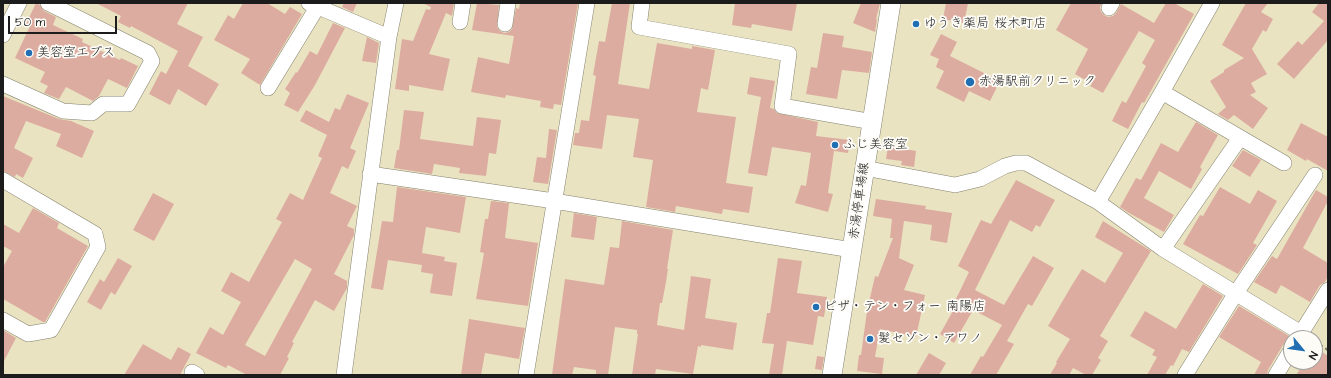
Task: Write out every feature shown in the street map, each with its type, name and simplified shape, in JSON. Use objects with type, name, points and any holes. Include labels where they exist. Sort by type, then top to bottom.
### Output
[{"type":"main road","name":"赤湯停車場線","points":[[832,375],[891,3]]},
{"type":"street","points":[[3,35],[19,3]]},
{"type":"street","points":[[3,84],[63,111],[92,113],[102,104],[128,104],[152,61],[148,53],[48,3]]},
{"type":"street","points":[[344,375],[389,37],[396,3]]},
{"type":"street","points":[[460,22],[463,3]]},
{"type":"street","points":[[505,24],[508,3]]},
{"type":"street","points":[[526,375],[587,3]]},
{"type":"street","points":[[642,3],[639,27],[788,54],[782,106],[873,122]]},
{"type":"street","points":[[1098,202],[1212,3]]},
{"type":"street","points":[[268,88],[313,5],[389,37]]},
{"type":"street","points":[[1162,92],[1284,163]]},
{"type":"street","points":[[1163,249],[1240,138]]},
{"type":"street","points":[[864,168],[955,185],[980,179],[1005,166],[1016,163],[1026,163],[1098,202],[1163,249],[1236,293],[1290,330]]},
{"type":"street","points":[[370,174],[554,201],[852,250]]},
{"type":"street","points":[[1185,375],[1236,293],[1315,175]]},
{"type":"street","points":[[3,180],[95,234],[98,247],[50,330],[28,334],[3,320]]},
{"type":"street","points":[[1303,330],[1328,290]]},
{"type":"street","points":[[1276,375],[1283,363]]},
{"type":"building","points":[[36,3],[40,5],[44,11],[56,17],[53,25],[83,39],[82,42],[120,60],[121,58],[138,66],[127,88],[108,79],[99,96],[93,101],[66,87],[59,99],[44,93],[48,86],[40,82],[45,72],[15,58],[30,26],[26,24]]},
{"type":"building","points":[[96,3],[188,3],[177,24],[203,37],[188,66],[219,84],[206,106],[178,89],[170,105],[149,94],[161,71],[166,74],[178,51],[131,26],[130,28],[118,22],[121,16]]},
{"type":"building","points":[[243,3],[267,3],[285,14],[290,7],[302,14],[260,85],[241,73],[250,59],[214,40],[228,15],[234,19]]},
{"type":"building","points":[[344,3],[357,3],[353,12],[342,7]]},
{"type":"building","points":[[422,3],[454,3],[452,16],[446,13],[429,54],[450,59],[443,91],[409,85],[409,91],[395,89],[402,39],[413,41],[426,9],[430,10],[431,7]]},
{"type":"building","points":[[477,3],[499,5],[497,27],[504,33],[509,32],[512,29],[516,8],[519,9],[520,3],[578,3],[561,105],[554,104],[553,109],[540,107],[541,101],[506,95],[505,98],[471,92],[478,57],[509,64],[514,36],[472,30]]},
{"type":"building","points":[[612,3],[630,3],[618,84],[649,89],[657,43],[692,49],[692,46],[715,50],[708,90],[701,88],[697,112],[736,117],[726,183],[753,187],[749,213],[723,209],[722,214],[676,206],[675,212],[646,207],[653,160],[633,157],[639,119],[607,115],[602,149],[573,145],[575,133],[579,133],[581,120],[589,121],[596,76],[593,75],[599,41],[605,42]]},
{"type":"building","points":[[735,3],[797,3],[792,31],[752,24],[751,28],[732,25]]},
{"type":"building","points":[[861,3],[880,3],[876,19],[875,32],[853,23]]},
{"type":"building","points":[[946,3],[968,3],[964,23],[943,19]]},
{"type":"building","points":[[1071,3],[1102,3],[1100,7],[1101,12],[1108,17],[1113,16],[1116,13],[1121,4],[1154,23],[1166,3],[1174,3],[1194,14],[1144,103],[1142,102],[1128,129],[1112,121],[1122,101],[1126,103],[1146,66],[1142,63],[1155,40],[1139,31],[1103,93],[1090,86],[1092,84],[1075,74],[1088,49],[1056,30]]},
{"type":"building","points":[[1246,3],[1268,3],[1261,12],[1273,19],[1266,32],[1263,30],[1252,49],[1267,74],[1251,83],[1256,92],[1250,95],[1268,108],[1253,129],[1234,115],[1228,120],[1218,114],[1226,107],[1210,81],[1224,72],[1224,70],[1244,58],[1222,45]]},
{"type":"building","points":[[1319,3],[1328,3],[1328,40],[1294,79],[1277,64],[1298,41],[1302,45],[1324,21],[1312,12]]},
{"type":"building","points":[[333,23],[345,28],[315,85],[298,112],[284,105],[290,93],[285,89],[296,72],[297,73],[310,51],[317,55]]},
{"type":"building","points":[[823,33],[844,36],[842,47],[872,52],[869,73],[842,70],[837,99],[806,94],[811,67],[817,68]]},
{"type":"building","points":[[941,34],[957,42],[950,56],[1000,81],[990,101],[969,91],[964,102],[936,88],[944,71],[936,67],[939,59],[930,55]]},
{"type":"building","points":[[367,37],[379,43],[376,63],[362,61]]},
{"type":"building","points":[[750,77],[775,81],[770,108],[774,109],[777,113],[818,122],[816,136],[850,140],[848,153],[834,151],[828,193],[833,194],[828,212],[795,203],[801,185],[806,186],[811,153],[772,147],[767,176],[748,173],[761,97],[747,94]]},
{"type":"building","points":[[347,94],[369,103],[350,148],[356,151],[348,169],[342,166],[330,193],[357,206],[347,226],[354,229],[354,235],[334,274],[347,281],[347,288],[334,311],[315,300],[292,342],[294,343],[287,357],[289,358],[280,375],[247,375],[228,365],[226,368],[196,353],[210,327],[223,335],[241,302],[221,291],[231,272],[249,282],[282,222],[276,219],[290,193],[303,200],[322,158],[318,156],[327,135],[300,121],[306,110],[329,122],[335,108],[340,110]],"holes":[[[295,259],[312,269],[265,356],[245,345]]]},
{"type":"building","points":[[3,96],[59,119],[71,121],[94,131],[82,158],[56,146],[61,134],[26,121],[14,148],[33,158],[23,178],[16,174],[15,177],[3,171]]},
{"type":"building","points":[[404,110],[424,112],[420,139],[473,146],[477,117],[501,120],[496,154],[489,153],[486,176],[459,173],[460,168],[434,164],[432,174],[394,168],[397,150],[399,150]]},
{"type":"building","points":[[1196,122],[1218,135],[1200,167],[1202,169],[1191,189],[1159,171],[1144,198],[1174,215],[1164,232],[1120,207],[1136,178],[1141,180],[1161,143],[1178,152]]},
{"type":"building","points":[[1301,123],[1328,137],[1328,171],[1287,150]]},
{"type":"building","points":[[549,129],[557,130],[548,184],[533,182],[537,157],[546,158]]},
{"type":"building","points":[[888,146],[916,151],[914,167],[901,165],[902,161],[886,159]]},
{"type":"building","points":[[1243,150],[1261,160],[1250,177],[1232,166]]},
{"type":"building","points":[[1016,180],[1055,200],[1040,227],[1036,225],[1032,232],[1010,220],[975,290],[1004,305],[1033,256],[1054,268],[1032,306],[1028,304],[1007,341],[1014,344],[996,375],[970,375],[981,356],[983,357],[1002,325],[973,310],[954,343],[940,334],[958,302],[955,301],[969,272],[958,266],[981,220],[991,224]]},
{"type":"building","points":[[397,187],[466,197],[460,233],[426,227],[422,253],[445,257],[444,261],[457,263],[452,296],[430,293],[433,274],[421,272],[422,265],[388,260],[383,290],[371,288],[382,221],[393,222]]},
{"type":"building","points":[[1220,187],[1250,204],[1258,190],[1277,201],[1253,243],[1257,245],[1238,274],[1183,244],[1200,215],[1203,216]]},
{"type":"building","points":[[1316,190],[1328,197],[1328,201],[1303,248],[1328,263],[1328,276],[1325,282],[1320,285],[1310,302],[1281,285],[1276,294],[1254,282],[1272,256],[1277,259]]},
{"type":"building","points":[[153,193],[174,204],[154,241],[133,230]]},
{"type":"building","points":[[876,199],[926,206],[925,209],[952,213],[947,243],[930,240],[932,225],[904,221],[899,258],[914,265],[904,290],[925,295],[916,337],[880,329],[875,357],[884,358],[882,374],[857,371],[859,355],[861,355],[867,311],[875,276],[878,277],[893,238],[890,238],[892,219],[873,216]]},
{"type":"building","points":[[491,201],[509,203],[505,238],[538,243],[528,306],[476,299],[484,253],[480,252],[485,219],[488,219]]},
{"type":"building","points":[[33,208],[59,223],[57,228],[88,246],[45,322],[3,299],[3,267],[12,251],[3,246],[3,224],[19,233]]},
{"type":"building","points":[[574,213],[597,217],[594,240],[571,237]]},
{"type":"building","points":[[622,221],[673,230],[666,282],[662,303],[660,303],[657,325],[684,330],[691,276],[711,279],[705,318],[737,323],[733,350],[701,345],[701,347],[698,346],[693,374],[656,369],[655,375],[632,375],[638,334],[637,330],[615,327],[608,375],[596,375],[596,370],[574,367],[572,375],[552,375],[565,279],[604,285],[610,247],[619,248]]},
{"type":"building","points":[[1103,221],[1151,251],[1100,336],[1108,341],[1098,358],[1101,360],[1092,375],[1086,375],[1073,368],[1069,375],[1050,375],[1070,339],[1048,326],[1072,285],[1082,269],[1105,283],[1123,253],[1095,237]]},
{"type":"building","points":[[118,258],[132,266],[115,295],[111,292],[101,310],[87,302],[100,279],[104,282]]},
{"type":"building","points":[[778,258],[802,261],[797,293],[827,297],[824,317],[818,316],[813,345],[787,341],[782,375],[769,375],[774,344],[762,343],[767,313],[770,313]]},
{"type":"building","points":[[1203,284],[1223,296],[1189,352],[1182,349],[1173,366],[1171,365],[1165,375],[1147,375],[1157,357],[1152,355],[1155,350],[1130,336],[1145,311],[1176,329]]},
{"type":"building","points":[[1239,306],[1283,332],[1283,345],[1268,370],[1267,375],[1254,375],[1261,362],[1219,337]]},
{"type":"building","points":[[469,319],[525,328],[519,359],[485,353],[481,375],[461,375]]},
{"type":"building","points":[[3,330],[16,338],[3,363]]},
{"type":"building","points":[[143,344],[171,360],[178,347],[191,354],[180,375],[124,375]]},
{"type":"building","points":[[929,353],[946,363],[939,375],[916,375]]},
{"type":"building","points":[[1323,353],[1328,356],[1328,375],[1296,375],[1299,370],[1323,370]]},
{"type":"building","points":[[817,356],[824,357],[822,370],[815,369]]},
{"type":"place","name":"ゆうき薬局 桜木町店","points":[[916,24]]},
{"type":"place","name":"美容室エプス","points":[[29,53]]},
{"type":"place","name":"赤湯駅前クリニック","points":[[970,82]]},
{"type":"place","name":"ふじ美容室","points":[[835,145]]},
{"type":"place","name":"ピザ・テン・フォー 南陽店","points":[[816,307]]},
{"type":"place","name":"髪セゾン・アワノ","points":[[870,339]]}]
